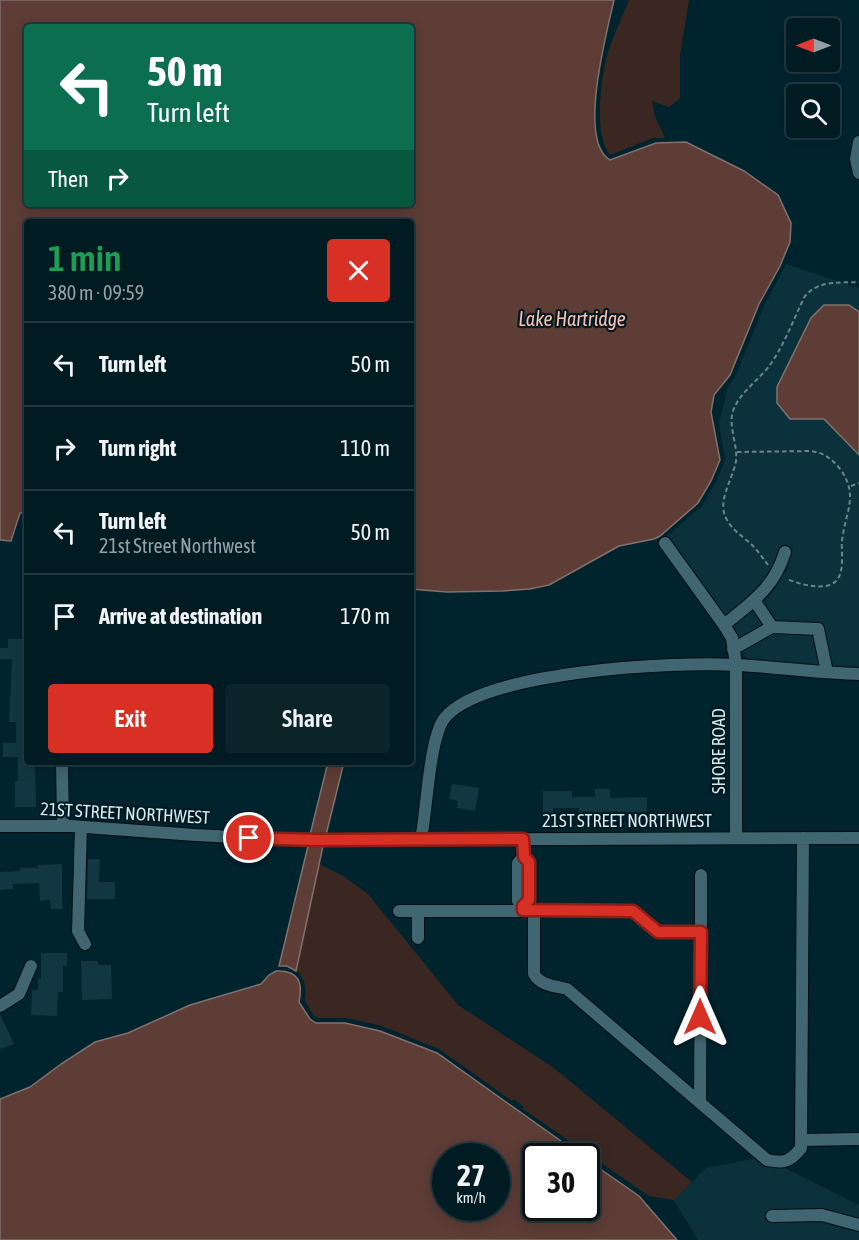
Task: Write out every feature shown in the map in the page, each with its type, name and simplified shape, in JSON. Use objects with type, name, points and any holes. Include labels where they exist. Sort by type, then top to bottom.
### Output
[{"type":"street","points":[[859,142],[856,159],[859,173]]},
{"type":"street","name":"SHORE ROAD","points":[[664,543],[732,638],[736,664],[736,838]]},
{"type":"street","points":[[724,625],[770,584],[780,567],[785,552]]},
{"type":"street","points":[[754,600],[772,627]]},
{"type":"street","points":[[734,649],[772,627],[818,628],[827,672]]},
{"type":"street","points":[[421,839],[439,727],[451,710],[480,694],[511,685],[579,673],[663,665],[736,664],[859,674]]},
{"type":"street","points":[[62,765],[63,826]]},
{"type":"street","name":"21ST STREET NORTHWEST","points":[[0,826],[63,826],[299,840],[859,838]]},
{"type":"street","points":[[81,827],[78,931],[85,944]]},
{"type":"street","points":[[523,839],[524,857],[518,863],[523,870],[518,901],[526,908],[536,979],[567,989],[767,1160],[780,1163],[793,1159],[801,1148],[803,838]]},
{"type":"street","points":[[700,1102],[701,875]]},
{"type":"street","points":[[399,911],[526,908],[633,911],[658,932],[701,932]]},
{"type":"street","points":[[418,911],[418,938]]},
{"type":"street","points":[[0,1006],[19,994],[31,966]]},
{"type":"street","points":[[801,1140],[859,1139]]},
{"type":"street","points":[[772,1216],[822,1215],[859,1225]]},
{"type":"path","points":[[770,567],[759,552],[726,519],[723,509],[725,495],[733,476],[736,452],[732,426],[733,410],[777,355],[805,296],[814,287],[822,284],[859,282]]},
{"type":"path","points":[[736,452],[820,452],[835,462],[851,486],[851,499],[842,541],[840,573],[837,580],[823,586],[796,582],[781,576]]},
{"type":"path","points":[[851,486],[859,483]]},
{"type":"shaded area","points":[[629,0],[689,0],[680,55],[680,98],[669,107],[652,101],[655,117],[665,138],[653,138],[610,155],[605,146],[600,120],[601,90],[608,52]]},
{"type":"shaded area","points":[[786,264],[859,288],[859,312],[849,305],[789,365],[777,388],[824,419],[859,455],[859,667],[806,666],[748,660],[740,649],[738,637],[732,626],[769,596],[787,569],[793,548],[781,545],[775,565],[760,588],[725,616],[667,536],[702,506],[716,482],[725,460],[719,423],[728,386],[735,377],[764,306]]},
{"type":"shaded area","points":[[319,864],[343,876],[368,894],[458,1005],[554,1068],[692,1182],[674,1200],[649,1196],[600,1162],[600,1143],[572,1143],[523,1109],[524,1107],[514,1099],[512,1101],[439,1049],[382,1026],[347,1018],[314,1016],[305,1001],[305,984],[297,970]]},
{"type":"shaded area","points":[[763,1157],[859,1205],[859,1240],[698,1240],[674,1200],[706,1168]]},
{"type":"water","name":"Lake Hartridge","points":[[0,0],[614,0],[597,85],[596,131],[600,149],[610,160],[656,143],[686,142],[744,171],[778,195],[791,223],[790,242],[780,266],[759,304],[730,375],[714,395],[711,412],[720,460],[698,503],[660,536],[619,546],[549,585],[502,591],[447,592],[414,589],[414,219],[24,219],[24,512],[20,513],[11,541],[0,540]]},
{"type":"water","points":[[824,305],[849,305],[859,312],[859,455],[824,419],[790,419],[777,403],[777,387],[811,318]]},
{"type":"water","points":[[327,765],[343,765],[326,835],[310,835]]},
{"type":"water","points":[[308,846],[323,846],[296,971],[287,966],[279,966]]},
{"type":"water","points":[[276,971],[294,975],[300,984],[299,1002],[310,1019],[316,1023],[345,1023],[380,1031],[437,1053],[564,1143],[522,1143],[522,1221],[600,1221],[600,1169],[639,1196],[677,1240],[0,1240],[0,1099],[30,1087],[95,1042],[128,1033],[190,1005],[261,984]]},
{"type":"building","points":[[8,639],[24,639],[24,765],[35,765],[36,807],[15,807],[18,757],[3,757],[3,743],[16,743],[16,722],[9,722],[12,659],[0,659],[0,648],[8,648]]},
{"type":"building","points":[[452,784],[479,788],[475,811],[457,808],[458,801],[449,799]]},
{"type":"building","points":[[595,789],[610,789],[610,798],[647,797],[647,812],[579,815],[579,808],[553,808],[553,815],[543,815],[543,791],[572,791],[572,797],[595,797]]},
{"type":"building","points":[[88,859],[100,859],[99,882],[115,882],[115,899],[87,899]]},
{"type":"building","points":[[62,864],[62,909],[51,909],[50,900],[40,901],[39,883],[13,884],[13,889],[0,890],[0,872],[20,871],[20,868],[38,868],[38,865]]},
{"type":"building","points":[[41,953],[67,953],[67,966],[63,966],[63,992],[58,992],[57,1016],[31,1015],[32,990],[38,990],[38,978],[41,979]]},
{"type":"building","points":[[81,961],[98,961],[98,965],[111,965],[112,999],[82,1000]]},
{"type":"building","points":[[0,1014],[14,1044],[0,1049]]},
{"type":"route","points":[[249,838],[299,840],[523,839],[524,857],[529,862],[529,900],[523,906],[523,910],[633,911],[658,932],[701,932],[700,1017]]}]
